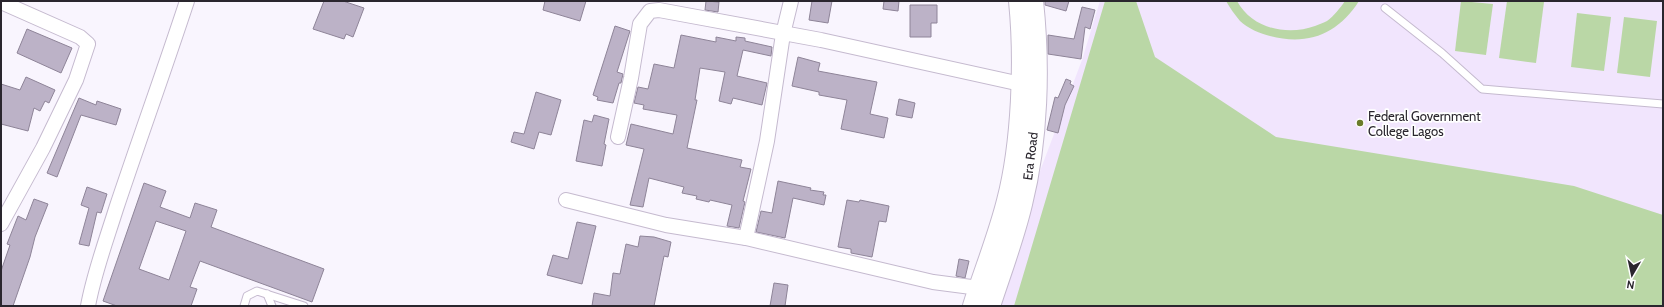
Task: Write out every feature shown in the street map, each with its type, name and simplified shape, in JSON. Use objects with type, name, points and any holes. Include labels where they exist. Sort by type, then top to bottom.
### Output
[{"type":"main road","points":[[976,297],[1007,201],[1014,161],[1019,120],[1021,84],[1021,25],[1019,1]]},
{"type":"main road","name":"Era Road","points":[[990,306],[1022,205],[1028,176],[1035,117],[1036,26],[1033,1]]},
{"type":"street","points":[[88,306],[100,257],[144,124],[166,66],[186,1]]},
{"type":"street","points":[[746,238],[767,141],[783,34],[791,1]]},
{"type":"street","points":[[1,2],[80,37],[88,44],[76,80],[43,148],[1,224]]},
{"type":"street","points":[[618,137],[631,78],[640,24],[650,11],[659,10],[821,40],[1021,84]]},
{"type":"street","points":[[566,200],[666,225],[746,238],[933,282],[976,297]]},
{"type":"lane","points":[[1385,8],[1442,53],[1482,89],[1663,104]]},
{"type":"lane","points":[[244,306],[247,296],[257,291],[304,306]]},
{"type":"lane","points":[[267,294],[272,306]]},
{"type":"shaded area","name":"Federal Government College Lagos","points":[[1100,1],[1663,1],[1663,306],[996,306],[1034,187],[1082,60]]},
{"type":"green space","points":[[1105,1],[1136,1],[1155,57],[1276,137],[1574,186],[1663,215],[1663,306],[1014,306]]},
{"type":"green space","points":[[1226,1],[1237,1],[1244,11],[1261,24],[1282,30],[1294,30],[1305,29],[1326,22],[1345,1],[1359,1],[1342,22],[1321,35],[1309,38],[1284,39],[1258,32],[1243,24]]},
{"type":"green space","points":[[1461,1],[1493,4],[1486,55],[1455,51]]},
{"type":"green space","points":[[1507,1],[1544,2],[1536,63],[1499,58]]},
{"type":"green space","points":[[1577,13],[1611,17],[1604,71],[1571,67]]},
{"type":"green space","points":[[1624,17],[1657,21],[1650,77],[1617,73]]},
{"type":"building","points":[[324,1],[343,1],[364,8],[353,37],[346,34],[344,39],[313,29]]},
{"type":"building","points":[[545,1],[586,1],[580,21],[543,10]]},
{"type":"building","points":[[706,1],[719,2],[718,12],[705,10]]},
{"type":"building","points":[[812,1],[832,1],[828,23],[809,20]]},
{"type":"building","points":[[884,1],[899,1],[898,11],[883,9]]},
{"type":"building","points":[[1045,1],[1069,1],[1066,11],[1045,5]]},
{"type":"building","points":[[910,5],[937,5],[937,23],[931,23],[931,37],[910,37]]},
{"type":"building","points":[[1082,7],[1095,10],[1090,29],[1085,27],[1081,59],[1048,54],[1048,35],[1074,39]]},
{"type":"building","points":[[615,26],[630,31],[617,72],[623,74],[613,103],[597,100],[598,97],[593,95]]},
{"type":"building","points":[[27,29],[72,48],[61,73],[17,53]]},
{"type":"building","points":[[681,35],[716,42],[716,37],[736,41],[736,37],[745,38],[745,41],[772,47],[771,56],[743,50],[737,76],[767,83],[762,105],[733,98],[731,104],[719,101],[725,72],[700,68],[695,100],[697,100],[687,148],[742,160],[740,167],[751,169],[743,201],[745,202],[739,228],[727,226],[732,205],[710,200],[709,202],[696,199],[697,196],[682,193],[684,187],[649,178],[643,207],[630,205],[644,149],[626,145],[631,124],[673,134],[677,115],[643,109],[644,105],[634,103],[638,87],[648,89],[654,64],[674,68]]},
{"type":"building","points":[[798,57],[820,63],[818,71],[877,82],[870,114],[888,118],[884,138],[841,129],[847,100],[819,95],[819,92],[792,86]]},
{"type":"building","points":[[26,77],[55,90],[49,103],[45,101],[40,111],[34,108],[28,131],[1,124],[1,84],[20,90]]},
{"type":"building","points":[[1066,79],[1071,81],[1070,84],[1074,86],[1065,105],[1058,133],[1047,130],[1055,97],[1058,98]]},
{"type":"building","points":[[536,92],[561,100],[551,135],[539,132],[534,149],[511,142],[514,132],[524,134]]},
{"type":"building","points":[[79,98],[96,105],[97,101],[121,109],[116,125],[81,115],[57,177],[47,173]]},
{"type":"building","points":[[899,99],[915,103],[912,118],[896,115]]},
{"type":"building","points":[[594,115],[609,119],[604,144],[606,145],[602,166],[576,161],[584,120],[592,122]]},
{"type":"building","points":[[778,181],[811,188],[810,190],[824,192],[823,195],[826,195],[824,205],[793,198],[785,238],[756,232],[761,211],[772,213]]},
{"type":"building","points":[[144,183],[166,191],[160,207],[190,218],[195,203],[217,210],[211,227],[324,269],[312,302],[200,261],[190,287],[197,289],[191,306],[117,306],[103,301]],"holes":[[[156,221],[186,231],[169,280],[139,269]]]},
{"type":"building","points":[[87,187],[107,194],[101,213],[97,212],[89,246],[79,244],[89,208],[81,205]]},
{"type":"building","points":[[34,199],[48,204],[35,237],[30,257],[13,306],[1,306],[1,271],[10,245],[7,244],[18,216],[26,220]]},
{"type":"building","points":[[847,200],[859,202],[860,200],[889,206],[886,222],[879,221],[872,257],[851,253],[851,249],[838,247]]},
{"type":"building","points":[[577,222],[596,226],[582,284],[547,275],[553,255],[568,259]]},
{"type":"building","points":[[640,236],[654,237],[671,242],[668,257],[664,256],[654,306],[592,306],[594,293],[610,296],[613,273],[620,274],[626,244],[638,247]]},
{"type":"building","points":[[959,259],[969,261],[965,278],[956,276]]},
{"type":"building","points":[[774,283],[788,285],[785,306],[770,306]]},
{"type":"place","name":"Federal Government College Lagos","points":[[1360,123]]}]
